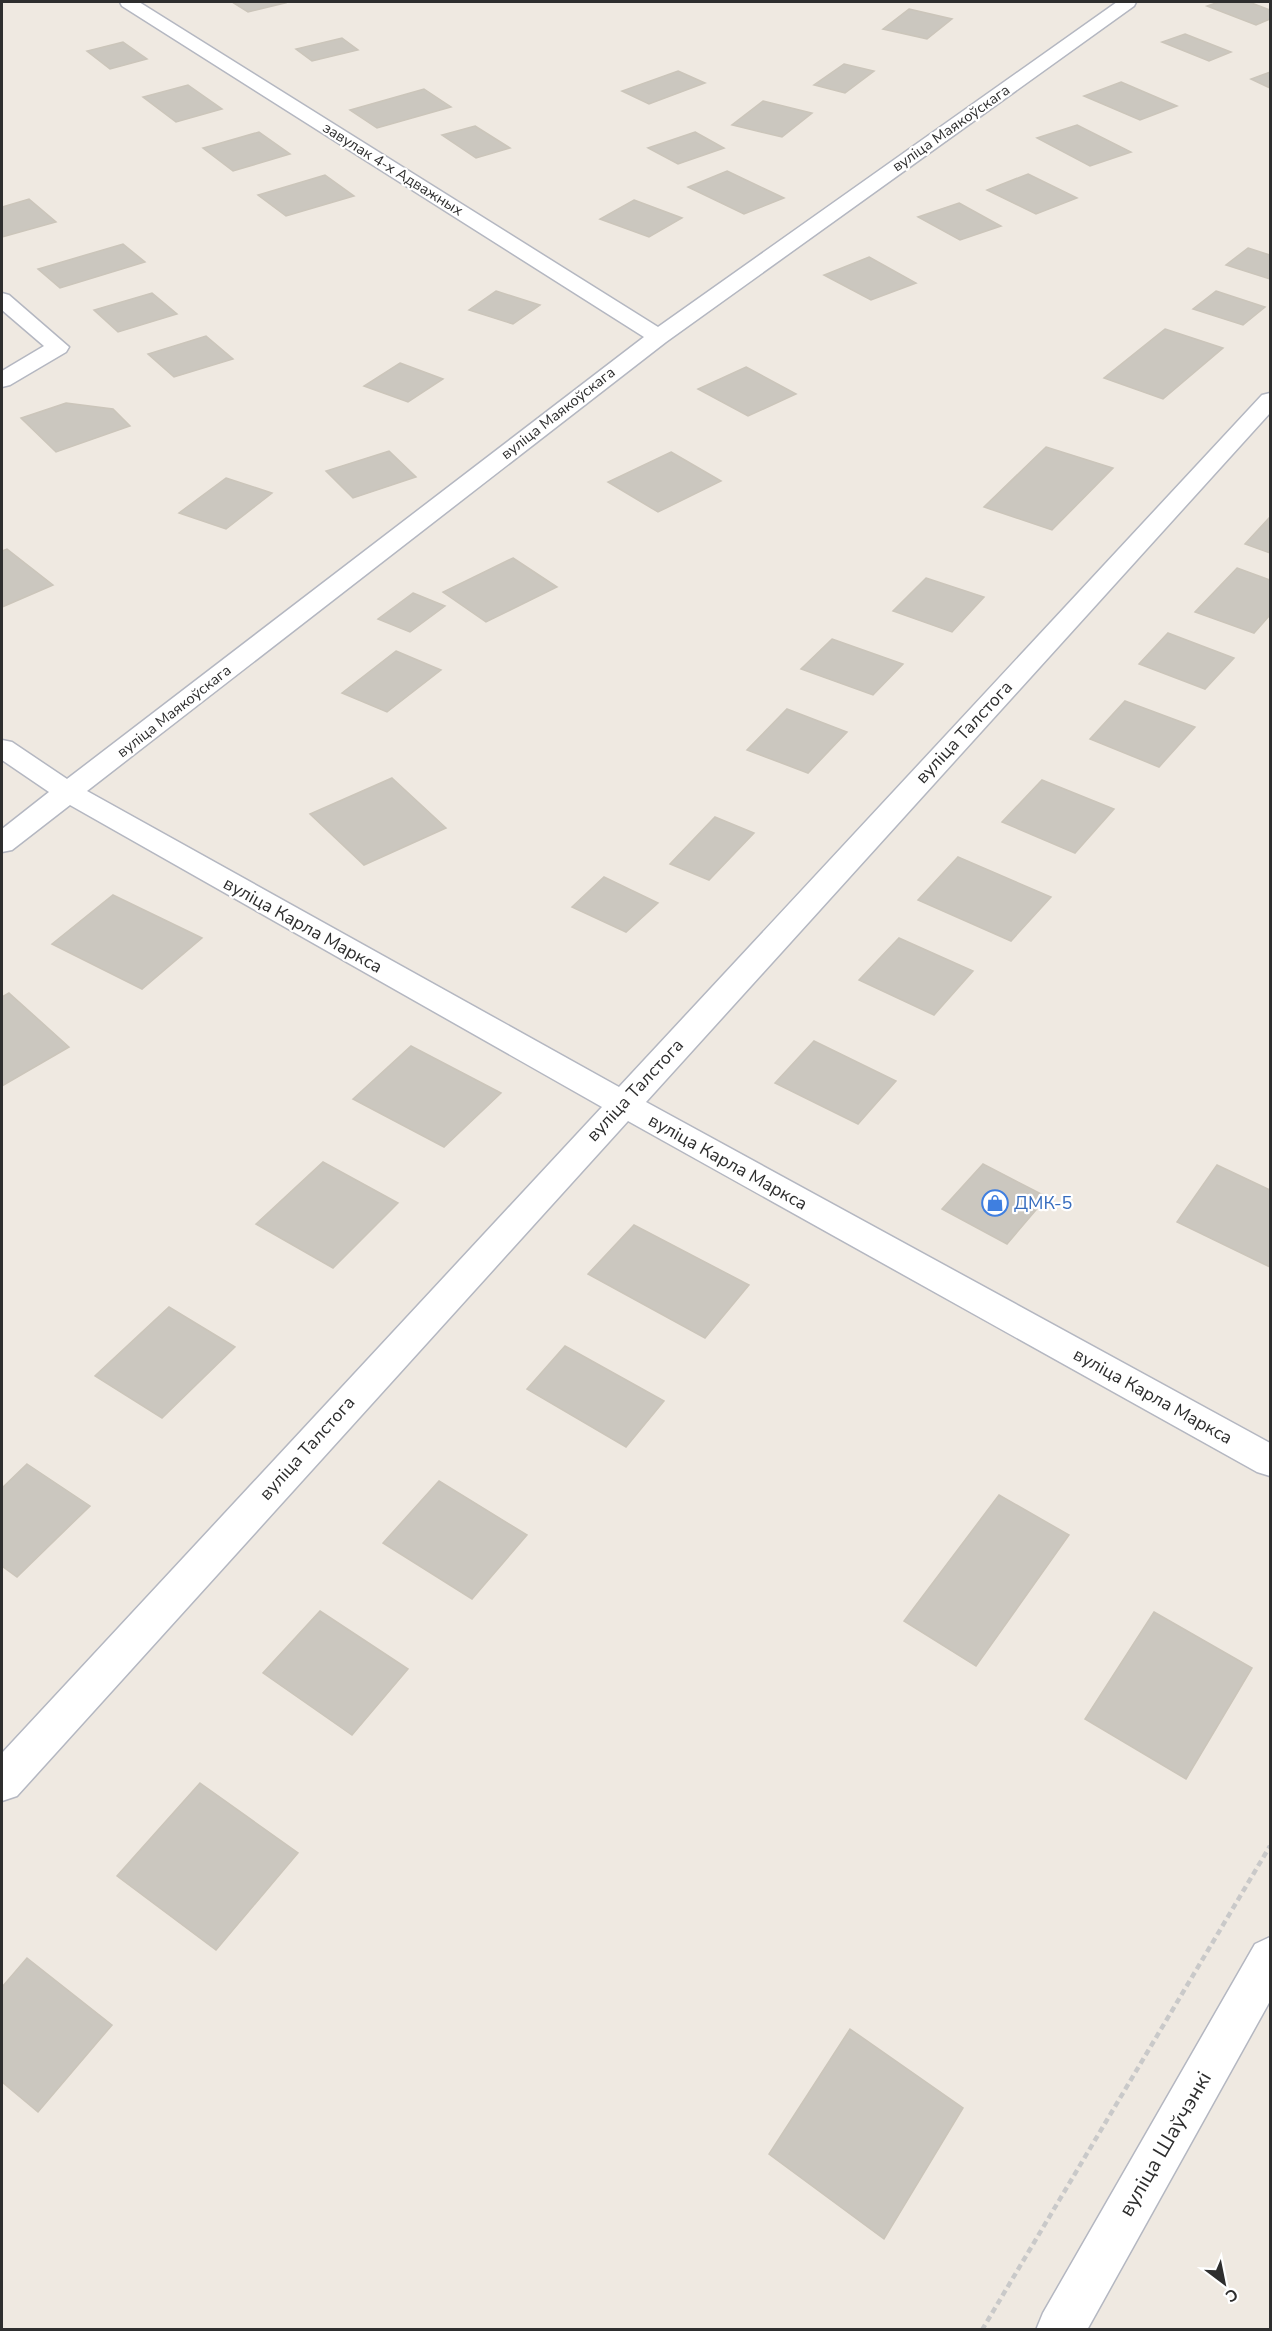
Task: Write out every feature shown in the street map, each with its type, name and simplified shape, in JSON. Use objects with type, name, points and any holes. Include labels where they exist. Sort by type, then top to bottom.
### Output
[{"type":"street","name":"завулак 4-х Адважных","points":[[128,2],[658,337]]},
{"type":"street","name":"вуліца Маякоўскага","points":[[2,843],[658,337],[1128,2]]},
{"type":"street","points":[[2,299],[58,347],[2,380]]},
{"type":"street","name":"вуліца Талстога","points":[[2,1782],[1270,400]]},
{"type":"street","name":"вуліца Карла Маркса","points":[[2,748],[68,792],[623,1104],[1270,1461]]},
{"type":"street","name":"вуліца Шаўчэнкі","points":[[1060,2330],[1270,1959]]},
{"type":"path","points":[[982,2330],[1270,1846]]},
{"type":"building","points":[[232,2],[283,2],[285,3],[248,12]]},
{"type":"building","points":[[1219,2],[1249,2],[1270,10],[1270,19],[1256,25],[1207,6]]},
{"type":"building","points":[[909,9],[952,19],[927,39],[883,29]]},
{"type":"building","points":[[1185,34],[1231,52],[1209,61],[1162,42]]},
{"type":"building","points":[[342,38],[358,50],[312,61],[296,49]]},
{"type":"building","points":[[123,42],[147,59],[110,69],[87,51]]},
{"type":"building","points":[[844,64],[874,71],[845,93],[814,85]]},
{"type":"building","points":[[678,71],[705,83],[649,104],[622,91]]},
{"type":"building","points":[[1270,72],[1270,88],[1251,79]]},
{"type":"building","points":[[1121,82],[1177,106],[1140,120],[1084,96]]},
{"type":"building","points":[[188,85],[222,109],[176,122],[143,97]]},
{"type":"building","points":[[424,89],[451,107],[377,128],[350,110]]},
{"type":"building","points":[[763,101],[812,113],[782,137],[732,125]]},
{"type":"building","points":[[1077,125],[1131,152],[1090,166],[1037,138]]},
{"type":"building","points":[[475,126],[510,148],[476,158],[442,135]]},
{"type":"building","points":[[259,132],[290,154],[233,171],[203,148]]},
{"type":"building","points":[[695,132],[724,148],[678,164],[648,148]]},
{"type":"building","points":[[727,171],[784,198],[744,214],[688,187]]},
{"type":"building","points":[[1028,174],[1077,198],[1036,214],[987,190]]},
{"type":"building","points":[[325,175],[354,196],[286,216],[258,195]]},
{"type":"building","points":[[29,199],[56,222],[2,237],[2,207]]},
{"type":"building","points":[[634,200],[682,218],[649,237],[600,219]]},
{"type":"building","points":[[959,203],[1001,226],[960,240],[918,217]]},
{"type":"building","points":[[123,244],[145,262],[60,288],[38,269]]},
{"type":"building","points":[[1248,248],[1270,255],[1270,279],[1226,265]]},
{"type":"building","points":[[869,257],[916,283],[871,300],[824,275]]},
{"type":"building","points":[[496,291],[540,305],[513,324],[469,310]]},
{"type":"building","points":[[1216,291],[1265,307],[1243,325],[1193,309]]},
{"type":"building","points":[[152,293],[177,314],[118,332],[94,310]]},
{"type":"building","points":[[1165,329],[1223,348],[1163,399],[1104,378]]},
{"type":"building","points":[[206,336],[233,359],[174,377],[148,354]]},
{"type":"building","points":[[400,363],[443,379],[408,402],[364,386]]},
{"type":"building","points":[[746,367],[796,394],[748,416],[698,389]]},
{"type":"building","points":[[66,403],[113,409],[130,426],[56,452],[21,418]]},
{"type":"building","points":[[1046,447],[1113,468],[1052,530],[984,507]]},
{"type":"building","points":[[389,451],[416,477],[353,498],[326,471]]},
{"type":"building","points":[[671,452],[721,481],[658,512],[608,482]]},
{"type":"building","points":[[226,478],[272,493],[226,529],[179,513]]},
{"type":"building","points":[[1270,517],[1270,553],[1245,544]]},
{"type":"building","points":[[7,549],[53,585],[2,607],[2,551]]},
{"type":"building","points":[[513,558],[557,587],[486,622],[443,592]]},
{"type":"building","points":[[1237,568],[1270,580],[1270,615],[1254,633],[1195,612]]},
{"type":"building","points":[[926,578],[984,597],[952,632],[893,611]]},
{"type":"building","points":[[413,593],[445,606],[410,632],[378,619]]},
{"type":"building","points":[[1168,633],[1234,658],[1205,689],[1139,664]]},
{"type":"building","points":[[832,639],[903,664],[873,695],[801,669]]},
{"type":"building","points":[[396,651],[441,670],[387,712],[342,693]]},
{"type":"building","points":[[1125,701],[1195,727],[1159,767],[1090,739]]},
{"type":"building","points":[[787,709],[847,732],[808,773],[747,750]]},
{"type":"building","points":[[392,778],[446,828],[364,865],[310,814]]},
{"type":"building","points":[[1042,780],[1114,809],[1075,853],[1002,822]]},
{"type":"building","points":[[715,817],[754,833],[709,880],[670,864]]},
{"type":"building","points":[[958,857],[1051,897],[1011,941],[918,900]]},
{"type":"building","points":[[604,877],[658,903],[626,932],[572,907]]},
{"type":"building","points":[[113,895],[202,938],[142,989],[52,944]]},
{"type":"building","points":[[899,938],[973,971],[934,1015],[859,980]]},
{"type":"building","points":[[9,993],[69,1047],[2,1086],[2,997]]},
{"type":"building","points":[[814,1041],[896,1081],[858,1124],[775,1083]]},
{"type":"building","points":[[411,1046],[501,1093],[444,1147],[353,1099]]},
{"type":"building","points":[[323,1162],[398,1203],[333,1268],[256,1224]]},
{"type":"building","name":"ДМК-5","points":[[983,1164],[1047,1197],[1007,1244],[942,1209]]},
{"type":"building","points":[[1217,1165],[1270,1190],[1270,1267],[1177,1222]]},
{"type":"building","points":[[634,1225],[749,1285],[705,1338],[588,1274]]},
{"type":"building","points":[[169,1307],[235,1347],[162,1418],[95,1376]]},
{"type":"building","points":[[565,1346],[664,1401],[626,1447],[527,1389]]},
{"type":"building","points":[[27,1464],[90,1506],[17,1577],[2,1566],[2,1488]]},
{"type":"building","points":[[439,1481],[527,1535],[472,1599],[383,1543]]},
{"type":"building","points":[[999,1495],[1069,1535],[976,1666],[904,1621]]},
{"type":"building","points":[[320,1611],[408,1669],[352,1735],[263,1673]]},
{"type":"building","points":[[1154,1612],[1252,1668],[1186,1779],[1085,1719]]},
{"type":"building","points":[[200,1783],[298,1853],[216,1950],[117,1876]]},
{"type":"building","points":[[27,1958],[112,2025],[38,2112],[2,2082],[2,1987]]},
{"type":"building","points":[[850,2029],[963,2108],[884,2239],[769,2154]]},
{"type":"place","name":"ДМК-5","points":[[995,1203]]}]
